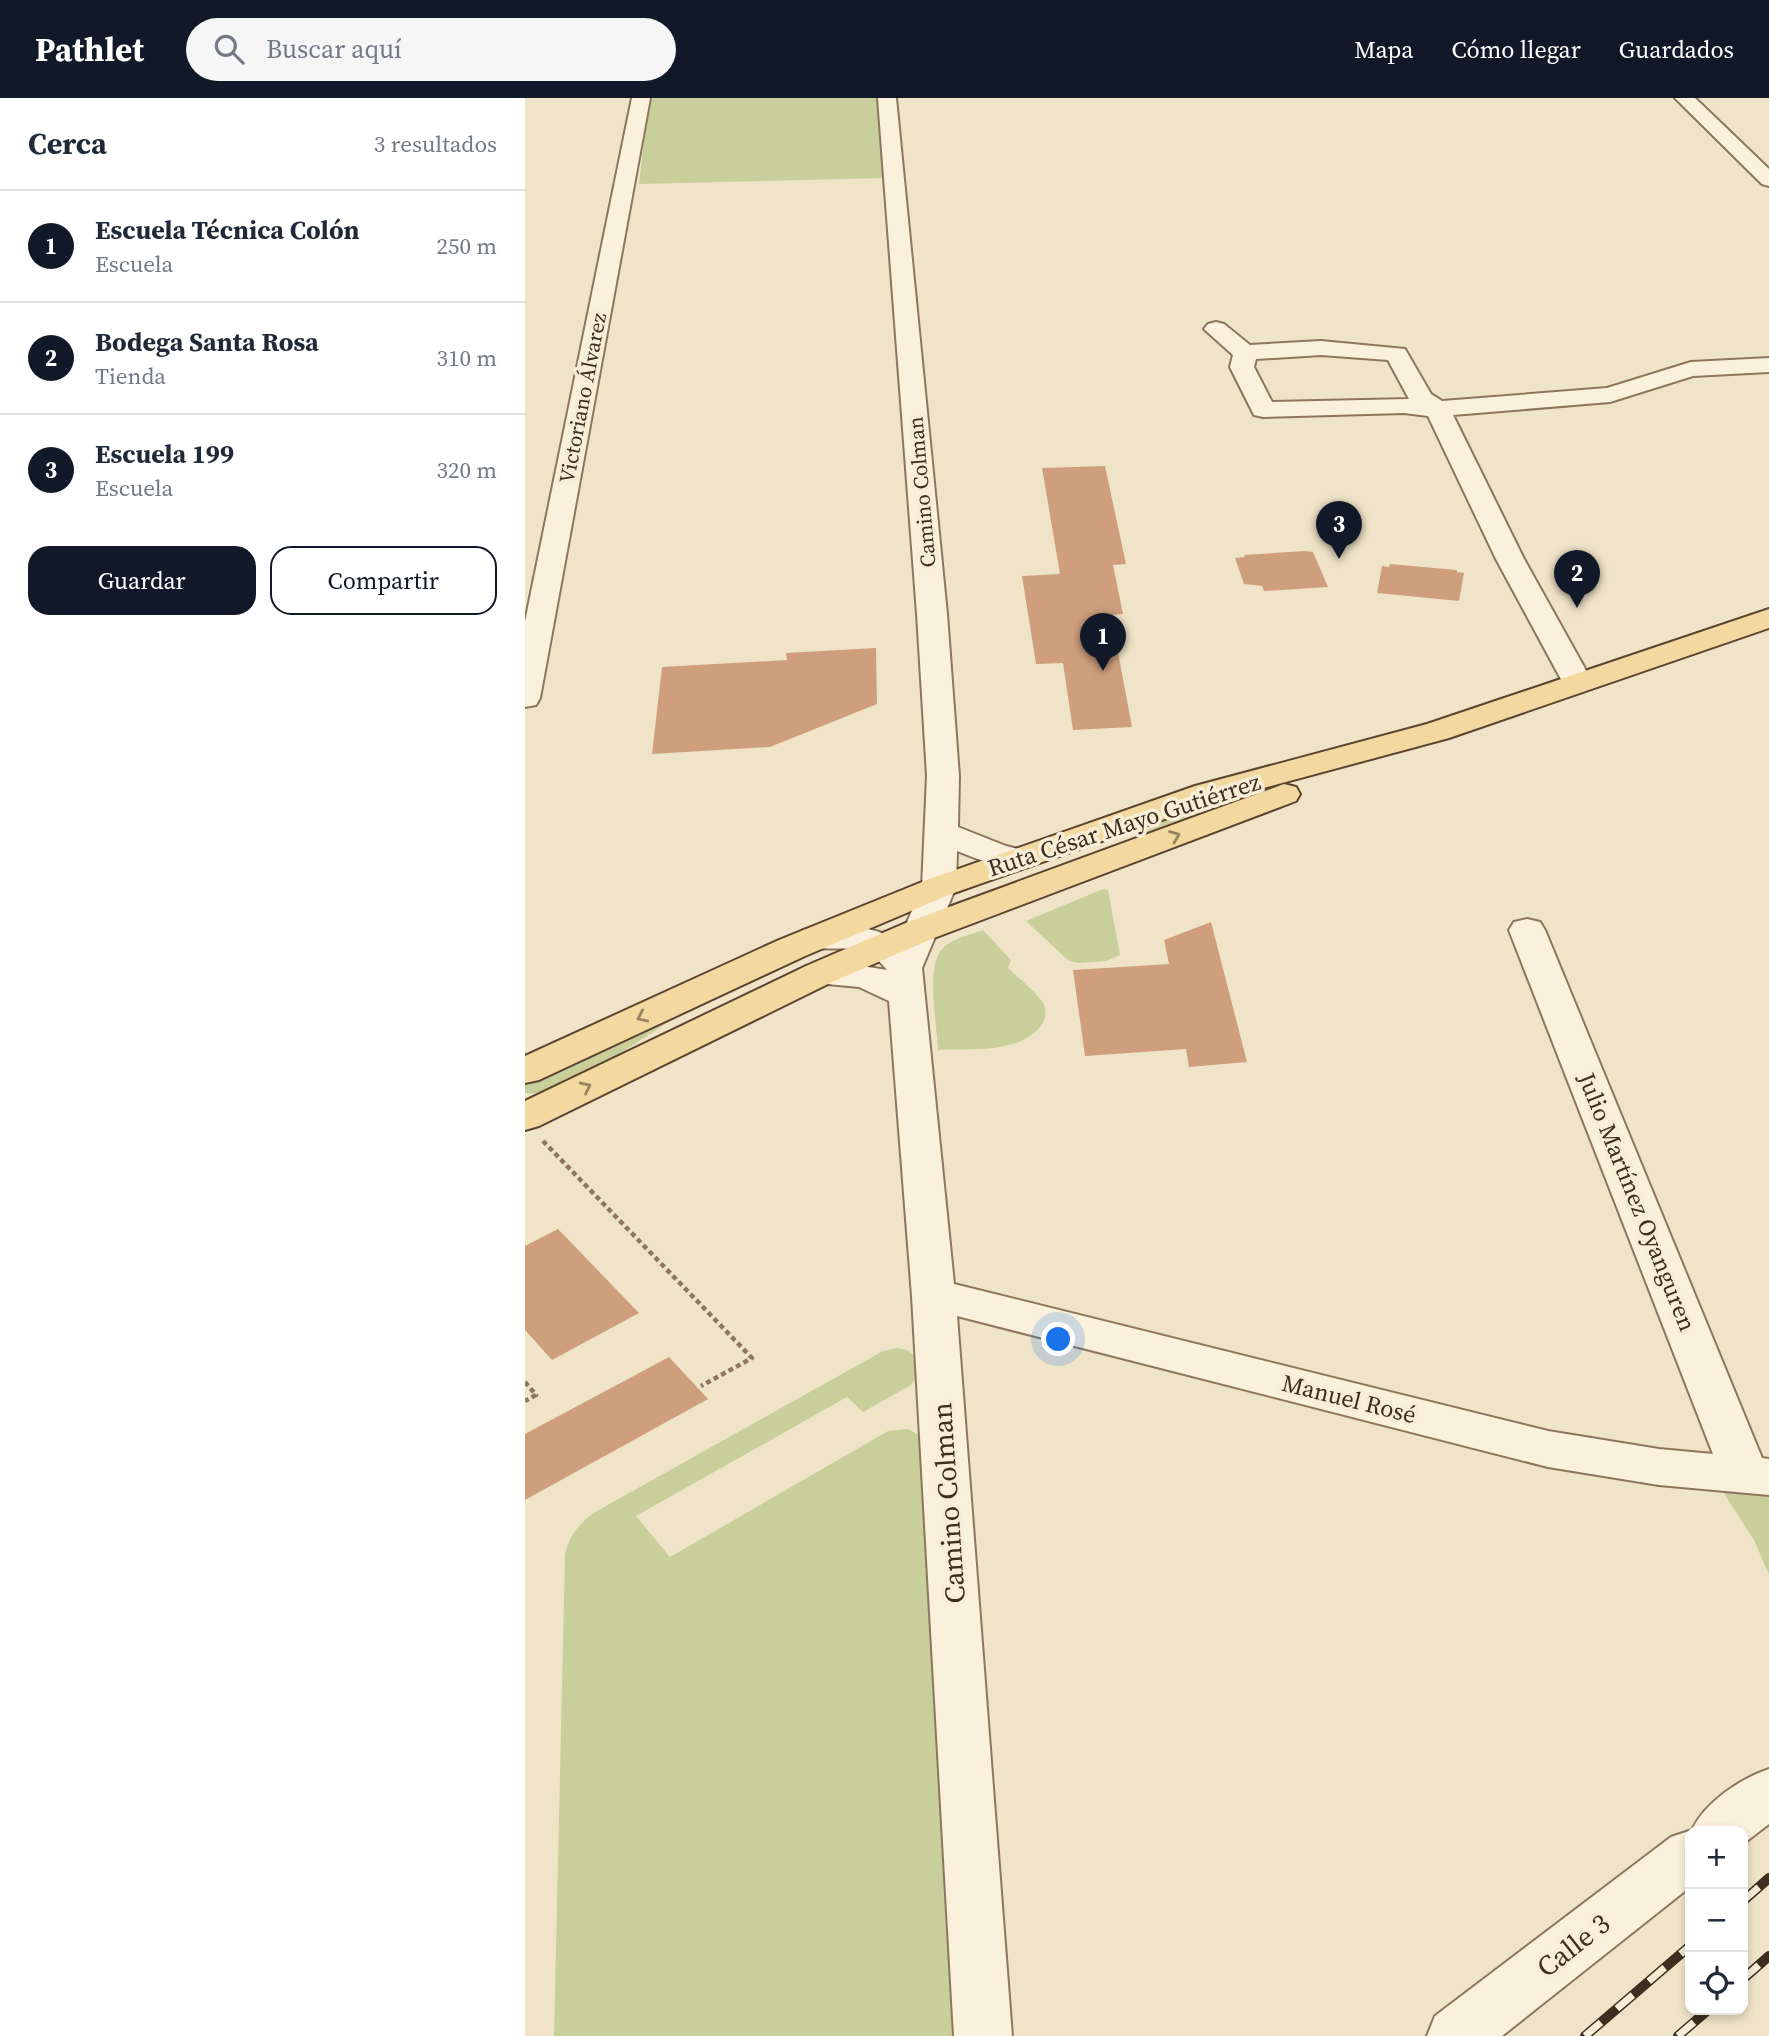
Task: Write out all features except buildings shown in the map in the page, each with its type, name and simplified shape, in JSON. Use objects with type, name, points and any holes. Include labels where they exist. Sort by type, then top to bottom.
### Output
[{"type":"main road","name":"Ruta César Mayo Gutiérrez","points":[[956,899],[1020,859],[1151,813],[1238,784],[1438,731],[1769,618]]},
{"type":"main road","name":"Ruta César Mayo Gutiérrez","points":[[817,956],[956,899],[1336,775],[1438,731]]},
{"type":"main road","points":[[889,963],[911,912],[925,902],[956,899],[1119,839],[1151,813]]},
{"type":"main road","points":[[525,1071],[817,956],[889,963]]},
{"type":"main road","points":[[533,1114],[630,1066],[817,956]]},
{"type":"main road","points":[[630,1066],[668,1032],[700,1012],[889,963]]},
{"type":"street","name":"Victoriano Álvarez","points":[[525,698],[641,98]]},
{"type":"street","name":"Camino Colman","points":[[887,98],[932,614],[943,776],[941,833],[956,899],[889,963],[935,1296],[983,2036]]},
{"type":"street","points":[[1684,98],[1769,180]]},
{"type":"street","points":[[1216,328],[1245,353],[1288,347],[1328,347],[1397,354],[1421,398],[1437,409],[1510,559],[1578,683]]},
{"type":"street","points":[[1245,353],[1242,367],[1263,410],[1404,405],[1437,409],[1610,395],[1691,369],[1769,365]]},
{"type":"street","points":[[941,833],[998,855],[1020,859]]},
{"type":"street","name":"Julio Martínez Oyanguren","points":[[1527,930],[1757,1476]]},
{"type":"street","points":[[817,956],[885,982],[889,963]]},
{"type":"street","name":"Manuel Rosé","points":[[935,1296],[978,1304],[1548,1449],[1659,1467],[1757,1476]]},
{"type":"street","points":[[1725,1826],[1769,1792]]},
{"type":"street","name":"Calle 3","points":[[1456,2036],[1685,1858]]},
{"type":"path","points":[[533,1114],[752,1358],[701,1386]]},
{"type":"path","points":[[525,1382],[536,1395],[525,1401]]},
{"type":"green space","points":[[649,98],[879,98],[885,178],[639,184]]},
{"type":"green space","points":[[1271,787],[1208,816],[1039,877],[1037,875],[1125,842],[1183,812]]},
{"type":"green space","points":[[1103,889],[1108,890],[1120,955],[1106,961],[1069,961],[1026,921]]},
{"type":"green space","points":[[983,930],[1011,960],[1008,968],[1043,1003],[1044,1019],[1033,1034],[1009,1045],[938,1050],[933,981],[938,956],[951,942]]},
{"type":"green space","points":[[800,956],[804,957],[677,1017],[581,1077],[542,1092],[525,1093],[525,1085]]},
{"type":"green space","points":[[897,1348],[908,1351],[916,1360],[918,1375],[911,1385],[863,1412],[847,1397],[636,1516],[670,1557],[888,1431],[908,1429],[920,1436],[958,2036],[554,2036],[565,1555],[569,1541],[580,1524],[597,1511],[883,1351]]},
{"type":"green space","points":[[1721,1489],[1769,1492],[1769,1575],[1754,1540]]},
{"type":"railway","points":[[1748,1897],[1769,1878]]},
{"type":"railway","points":[[1585,2036],[1685,1950]]},
{"type":"railway","points":[[1748,1975],[1769,1956]]},
{"type":"railway","points":[[1678,2036],[1702,2015]]},
{"type":"place","name":"Escuela 199","points":[[1339,559]]},
{"type":"place","name":"Bodega Santa Rosa","points":[[1577,608]]},
{"type":"place","name":"Escuela Técnica Colón","points":[[1103,671]]}]
